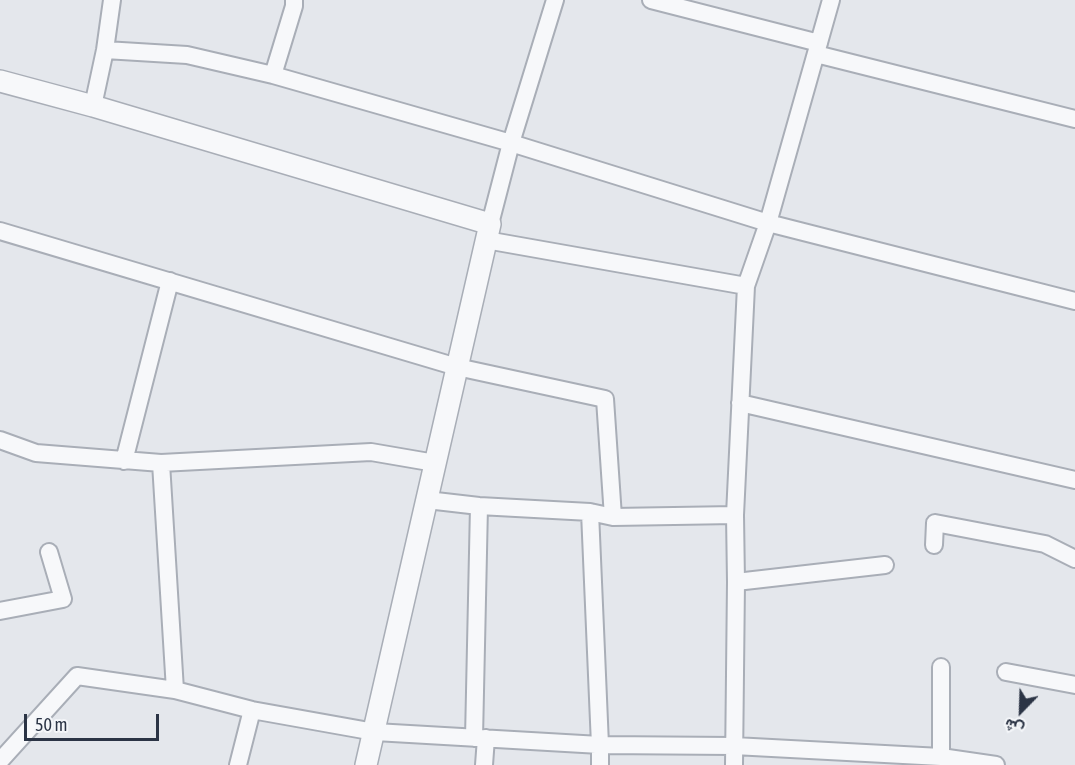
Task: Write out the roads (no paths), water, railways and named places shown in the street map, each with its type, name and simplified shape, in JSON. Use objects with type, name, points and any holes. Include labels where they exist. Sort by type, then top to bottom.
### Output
[{"type":"street","points":[[93,106],[105,50],[112,0]]},
{"type":"street","points":[[273,75],[294,0]]},
{"type":"street","points":[[366,765],[488,232],[511,143],[555,0]]},
{"type":"street","points":[[734,765],[735,515],[746,286],[768,223],[831,0]]},
{"type":"street","points":[[656,1],[1075,119]]},
{"type":"street","points":[[105,50],[187,55],[273,75],[511,143],[768,223],[1075,301]]},
{"type":"street","points":[[0,81],[93,106],[488,232],[746,286]]},
{"type":"street","points":[[0,231],[457,367],[605,399],[613,517]]},
{"type":"street","points":[[124,461],[170,281]]},
{"type":"street","points":[[740,403],[1075,480]]},
{"type":"street","points":[[0,440],[36,453],[161,463],[371,452],[435,463]]},
{"type":"street","points":[[161,463],[175,690]]},
{"type":"street","points":[[427,500],[479,506],[590,512],[613,517],[735,515]]},
{"type":"street","points":[[479,506],[480,738],[484,765]]},
{"type":"street","points":[[590,512],[600,765]]},
{"type":"street","points":[[934,545],[934,523],[1045,544],[1075,559]]},
{"type":"street","points":[[0,611],[63,599],[49,552]]},
{"type":"street","points":[[736,582],[885,565]]},
{"type":"street","points":[[941,667],[941,757]]},
{"type":"street","points":[[1006,672],[1075,685]]},
{"type":"street","points":[[0,761],[77,676],[175,690],[252,710],[375,732],[600,745],[734,746],[941,757],[996,765]]},
{"type":"street","points":[[238,765],[252,710]]}]
